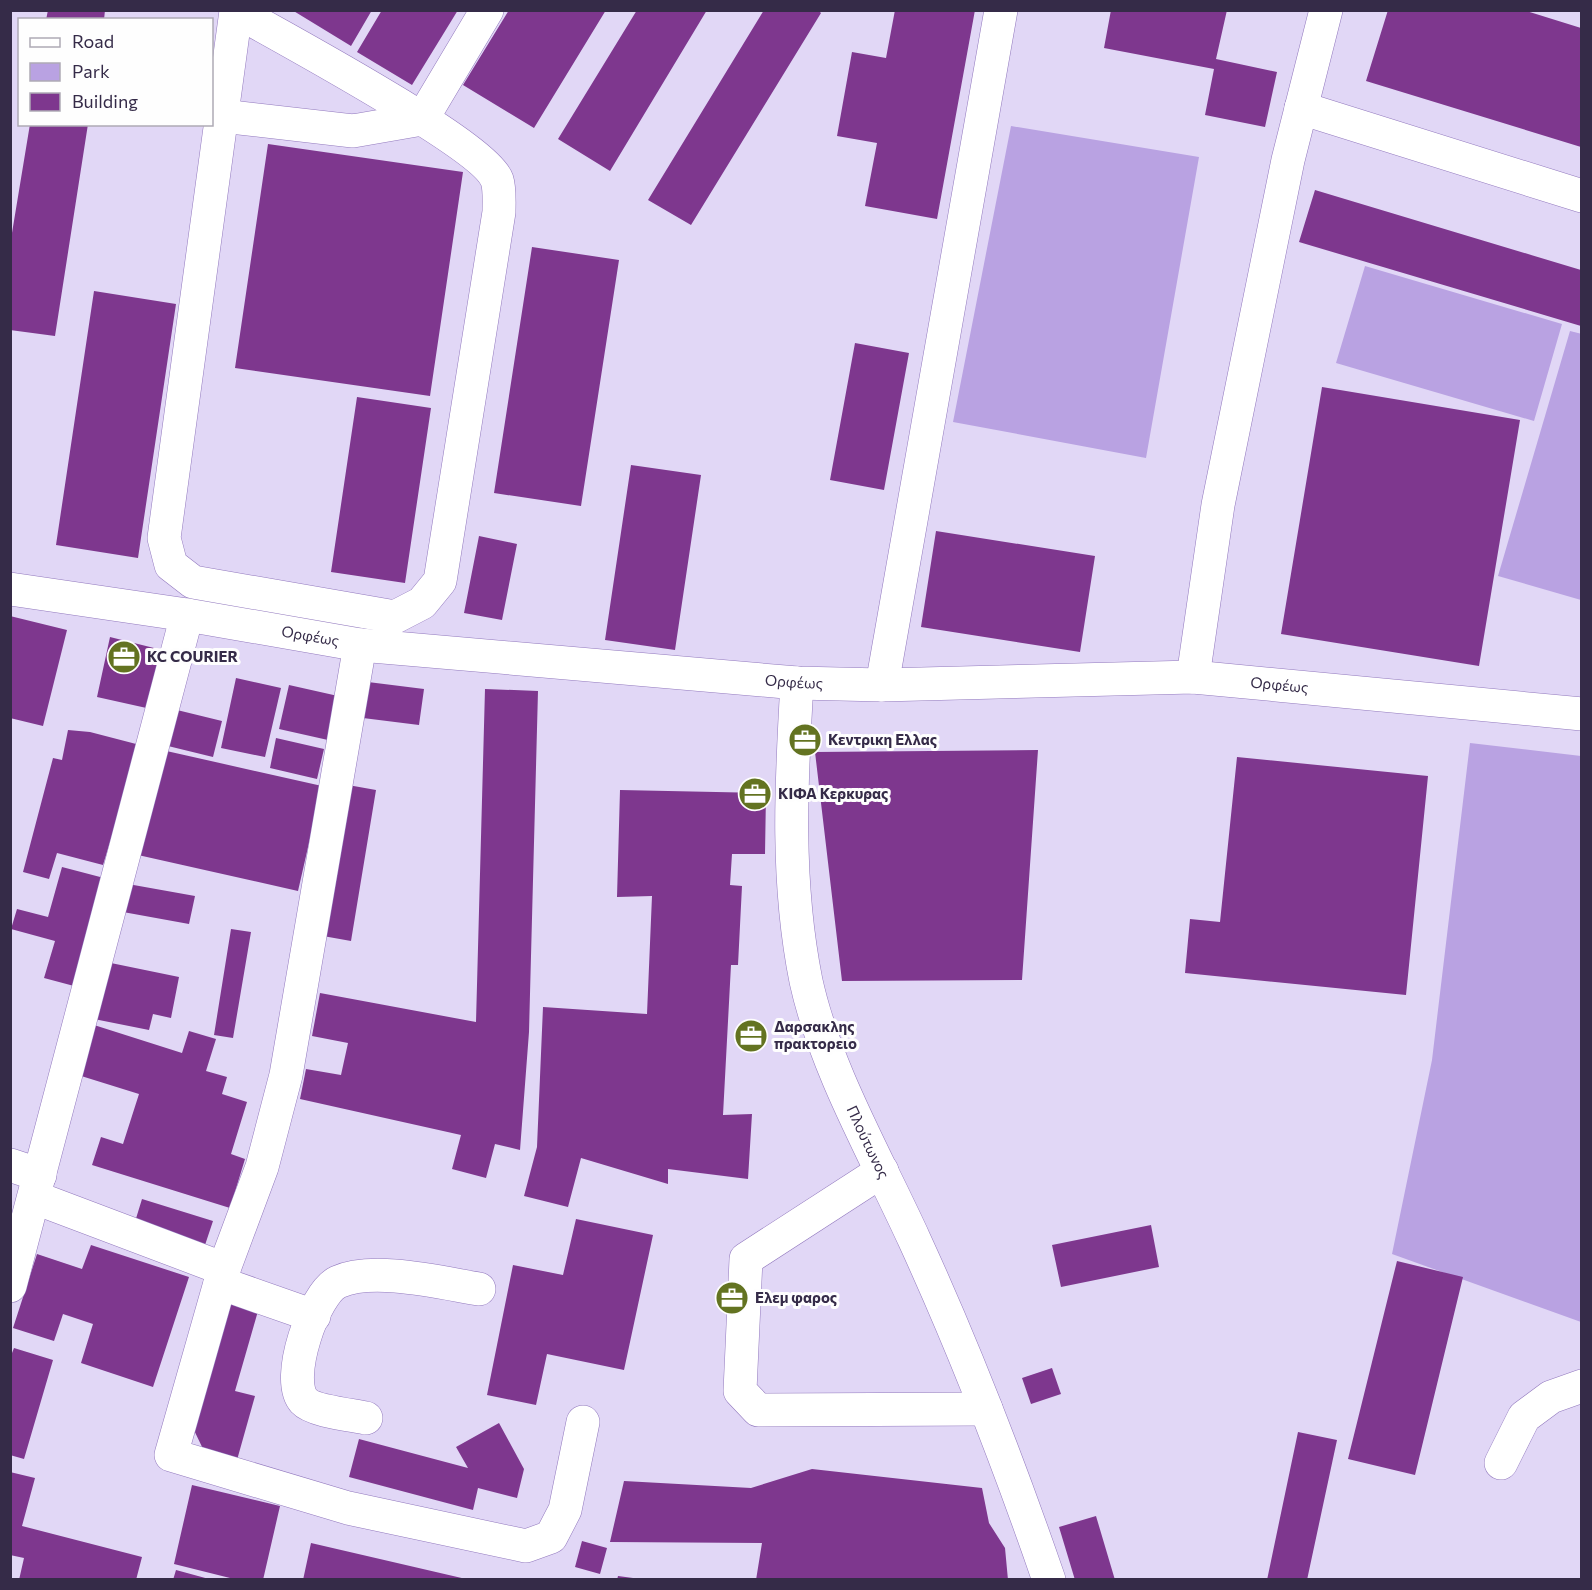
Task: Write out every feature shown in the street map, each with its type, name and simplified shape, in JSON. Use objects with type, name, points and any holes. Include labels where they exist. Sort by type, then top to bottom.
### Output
[{"type":"street","points":[[222,116],[353,131],[422,118],[486,10]]},
{"type":"street","points":[[882,686],[1001,10]]},
{"type":"street","points":[[1193,677],[1218,505],[1301,108],[1326,10]]},
{"type":"street","points":[[236,11],[422,118],[478,158],[497,179],[499,212],[440,581],[422,603],[395,617],[192,582],[171,565],[164,538],[236,11]]},
{"type":"street","points":[[1301,108],[1581,196]]},
{"type":"street","name":"Ορφέως","points":[[10,589],[187,615],[360,645],[797,683],[882,686],[1193,677],[1581,714]]},
{"type":"street","points":[[10,1286],[29,1179],[187,615]]},
{"type":"street","points":[[360,645],[286,1075],[262,1167],[222,1276],[171,1455],[348,1508],[526,1546],[551,1537],[565,1510],[583,1422]]},
{"type":"street","name":"Πλούτωνος","points":[[797,683],[790,800],[795,922],[807,984],[821,1035],[986,1409],[1011,1470],[1049,1580]]},
{"type":"street","points":[[882,1171],[746,1259],[740,1391],[758,1410],[986,1409]]},
{"type":"street","points":[[29,1179],[222,1276],[314,1316]]},
{"type":"street","points":[[366,1418],[313,1407],[305,1402],[298,1391],[296,1369],[319,1301],[328,1288],[341,1281],[363,1277],[398,1276],[480,1289]]},
{"type":"street","points":[[1501,1463],[1524,1417],[1551,1397],[1581,1386]]},
{"type":"green space","points":[[1011,126],[1199,157],[1146,458],[953,422]]},
{"type":"green space","points":[[1365,266],[1562,324],[1534,421],[1336,363]]},
{"type":"green space","points":[[1570,331],[1582,334],[1581,600],[1498,576]]},
{"type":"green space","points":[[1470,743],[1581,756],[1581,1322],[1392,1254],[1432,1060]]},
{"type":"building","points":[[48,10],[105,10],[104,18],[46,18]]},
{"type":"building","points":[[292,10],[372,10],[351,46]]},
{"type":"building","points":[[382,10],[458,10],[412,85],[357,52]]},
{"type":"building","points":[[509,10],[606,10],[534,128],[463,85]]},
{"type":"building","points":[[637,10],[707,10],[610,171],[558,139]]},
{"type":"building","points":[[764,10],[818,10],[821,13],[691,225],[648,200]]},
{"type":"building","points":[[895,10],[975,10],[937,219],[865,206],[877,143],[837,136],[852,52],[886,58]]},
{"type":"building","points":[[1111,10],[1227,10],[1216,59],[1277,72],[1265,127],[1205,115],[1214,69],[1104,48]]},
{"type":"building","points":[[1388,10],[1523,10],[1581,28],[1581,147],[1366,81]]},
{"type":"building","points":[[30,126],[88,126],[55,336],[10,330],[10,245]]},
{"type":"building","points":[[268,144],[463,172],[430,396],[235,368]]},
{"type":"building","points":[[1315,190],[1581,270],[1581,326],[1299,242]]},
{"type":"building","points":[[532,247],[619,260],[581,506],[494,493]]},
{"type":"building","points":[[94,291],[176,304],[138,558],[56,545]]},
{"type":"building","points":[[855,343],[909,353],[884,490],[830,480]]},
{"type":"building","points":[[1322,387],[1520,420],[1479,666],[1281,634]]},
{"type":"building","points":[[357,397],[431,408],[405,583],[331,572]]},
{"type":"building","points":[[631,465],[701,475],[675,650],[605,640]]},
{"type":"building","points":[[936,531],[1095,556],[1080,652],[921,627]]},
{"type":"building","points":[[479,536],[517,544],[502,620],[464,613]]},
{"type":"building","points":[[10,616],[67,630],[43,726],[10,718]]},
{"type":"building","points":[[110,637],[166,651],[151,709],[97,697]]},
{"type":"building","points":[[236,678],[281,688],[265,757],[221,748]]},
{"type":"building","points":[[368,682],[424,689],[419,725],[363,718]]},
{"type":"building","points":[[289,685],[338,696],[328,740],[279,729]]},
{"type":"building","points":[[485,689],[538,691],[529,1032],[520,1150],[495,1144],[486,1178],[452,1169],[461,1135],[300,1099],[306,1069],[341,1075],[348,1043],[312,1036],[320,993],[476,1022]]},
{"type":"building","points":[[177,710],[222,721],[213,757],[168,746]]},
{"type":"building","points":[[68,730],[90,732],[140,745],[103,865],[57,853],[49,879],[23,872],[53,758],[62,760]]},
{"type":"building","points":[[276,738],[324,749],[317,779],[270,768]]},
{"type":"building","points":[[162,750],[322,786],[298,891],[138,855]]},
{"type":"building","points":[[1038,750],[1022,980],[842,981],[815,752]]},
{"type":"building","points":[[1237,757],[1428,776],[1406,995],[1185,973],[1190,919],[1220,922]]},
{"type":"building","points":[[348,785],[376,790],[351,941],[323,936]]},
{"type":"building","points":[[620,790],[766,793],[765,854],[732,854],[730,885],[742,886],[738,965],[731,965],[723,1115],[752,1114],[748,1179],[668,1169],[668,1184],[581,1158],[568,1207],[524,1196],[537,1147],[543,1007],[647,1014],[652,896],[617,897]]},
{"type":"building","points":[[62,867],[104,878],[74,986],[44,978],[55,941],[11,929],[17,909],[48,917]]},
{"type":"building","points":[[128,884],[195,896],[189,924],[123,912]]},
{"type":"building","points":[[231,929],[251,932],[233,1038],[214,1035]]},
{"type":"building","points":[[106,962],[179,977],[171,1018],[153,1014],[149,1030],[94,1019]]},
{"type":"building","points":[[94,1025],[182,1053],[189,1031],[216,1039],[206,1071],[227,1077],[222,1094],[247,1102],[231,1154],[245,1159],[230,1208],[92,1165],[101,1137],[123,1144],[139,1094],[78,1075]]},
{"type":"building","points":[[142,1199],[213,1221],[204,1248],[134,1225]]},
{"type":"building","points":[[576,1219],[653,1235],[624,1370],[547,1354],[536,1405],[487,1395],[513,1265],[563,1275]]},
{"type":"building","points":[[1151,1225],[1159,1267],[1061,1287],[1052,1245]]},
{"type":"building","points":[[91,1245],[189,1277],[153,1387],[81,1363],[93,1324],[63,1314],[54,1341],[13,1328],[37,1254],[82,1269]]},
{"type":"building","points":[[1397,1261],[1463,1277],[1415,1475],[1348,1459]]},
{"type":"building","points":[[226,1303],[258,1311],[235,1391],[255,1396],[237,1460],[204,1451],[192,1426]]},
{"type":"building","points":[[14,1348],[53,1360],[24,1459],[10,1455],[10,1358]]},
{"type":"building","points":[[1052,1368],[1061,1394],[1031,1404],[1022,1378]]},
{"type":"building","points":[[499,1423],[524,1469],[517,1498],[478,1488],[473,1510],[349,1477],[359,1439],[468,1468],[456,1447]]},
{"type":"building","points":[[1298,1432],[1337,1440],[1307,1580],[1267,1580]]},
{"type":"building","points":[[812,1469],[982,1488],[989,1523],[1005,1548],[1008,1580],[756,1580],[762,1543],[610,1542],[624,1481],[751,1488]]},
{"type":"building","points":[[10,1472],[35,1478],[22,1526],[142,1557],[136,1580],[19,1580],[24,1558],[10,1555]]},
{"type":"building","points":[[192,1485],[280,1506],[263,1580],[238,1580],[174,1564]]},
{"type":"building","points":[[1096,1516],[1115,1580],[1075,1580],[1059,1527]]},
{"type":"building","points":[[582,1541],[607,1548],[600,1574],[575,1567]]},
{"type":"building","points":[[311,1543],[466,1579],[466,1580],[303,1580]]},
{"type":"building","points":[[176,1570],[209,1579],[209,1580],[173,1580]]},
{"type":"building","points":[[618,1576],[633,1578],[633,1580],[617,1580]]},
{"type":"place","name":"KC COURIER","points":[[124,657]]},
{"type":"place","name":"Κεντρικη Ελλας","points":[[805,740]]},
{"type":"place","name":"ΚΙΦΑ Κερκυρας","points":[[755,794]]},
{"type":"place","name":"Δαρσακλης πρακτορειο","points":[[751,1036]]},
{"type":"place","name":"Ελεμ φαρος","points":[[732,1298]]}]
